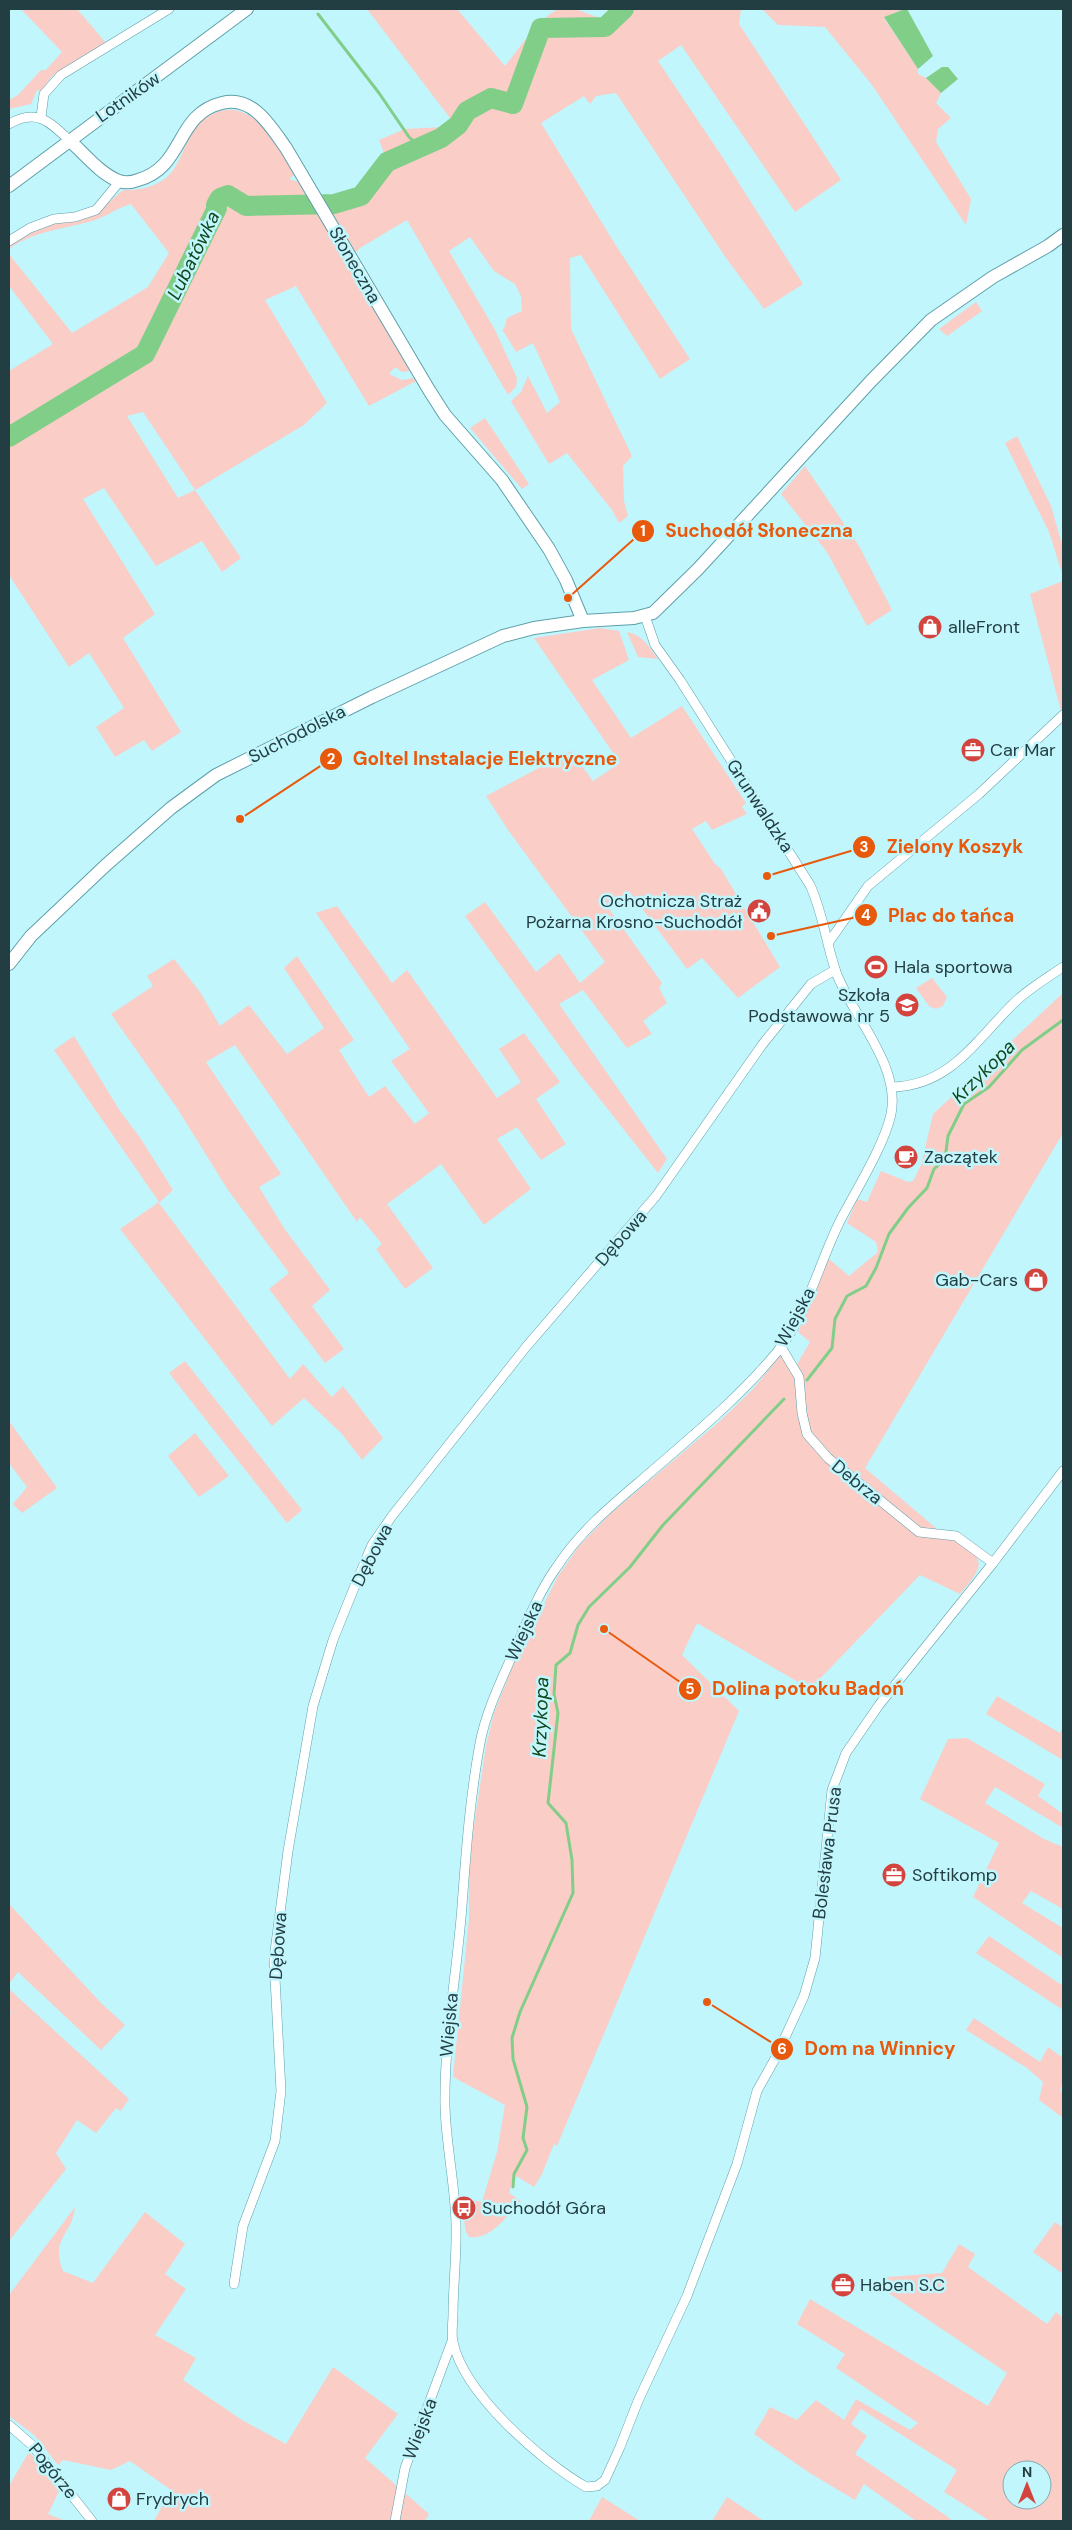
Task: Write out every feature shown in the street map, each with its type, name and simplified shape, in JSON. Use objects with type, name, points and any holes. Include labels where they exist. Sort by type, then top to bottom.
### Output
[{"type":"street","points":[[41,116],[44,94],[61,74],[169,9]]},
{"type":"street","name":"Lotników","points":[[9,186],[247,9]]},
{"type":"street","name":"Słoneczna","points":[[120,181],[132,182],[150,177],[169,161],[188,127],[208,106],[225,102],[236,102],[249,106],[267,121],[311,188],[387,321],[446,415],[502,480],[540,535],[566,580],[583,620]]},
{"type":"street","points":[[9,124],[41,116],[101,169],[120,181],[96,210],[75,217],[54,219],[30,228],[9,241]]},
{"type":"street","points":[[645,616],[653,613],[698,569],[871,381],[932,320],[993,277],[1048,246],[1063,235]]},
{"type":"street","name":"Suchodolska","points":[[9,964],[31,936],[106,865],[168,810],[216,775],[372,696],[492,641],[534,628],[583,620],[645,616]]},
{"type":"street","name":"Grunwaldzka","points":[[645,616],[655,645],[680,680],[810,885],[820,906],[835,970],[846,996],[878,1051],[893,1087]]},
{"type":"street","points":[[829,942],[868,886],[979,794],[1063,715]]},
{"type":"street","points":[[893,1087],[920,1084],[936,1077],[975,1045],[1015,1001],[1063,967]]},
{"type":"street","name":"Dębowa","points":[[234,2284],[244,2226],[275,2141],[280,2112],[282,2091],[274,1959],[288,1851],[312,1706],[333,1640],[372,1545],[392,1516],[526,1347],[656,1196],[762,1045],[805,991],[811,984],[835,970]]},
{"type":"street","name":"Wiejska","points":[[395,2520],[405,2468],[452,2342],[456,2218],[445,2109],[446,2053],[462,1908],[464,1863],[480,1738],[527,1622],[554,1570],[588,1526],[681,1445],[756,1376],[781,1347],[795,1324],[835,1231],[882,1139],[891,1114],[893,1087]]},
{"type":"street","name":"Debrza","points":[[781,1347],[799,1377],[802,1413],[807,1434],[828,1458],[919,1532],[956,1536],[993,1563]]},
{"type":"street","name":"Bolesława Prusa","points":[[452,2342],[468,2380],[508,2425],[575,2481],[586,2487],[596,2486],[605,2480],[638,2400],[687,2296],[737,2164],[757,2091],[776,2057],[804,1996],[815,1958],[832,1790],[846,1753],[878,1705],[993,1563],[1063,1471]]},
{"type":"street","name":"Pogórze","points":[[9,2425],[32,2445],[92,2521]]},
{"type":"shaded area","points":[[21,9],[77,9],[106,43],[52,76],[41,91],[37,90],[31,104],[9,109],[9,100],[18,95],[41,70],[46,70],[62,52]]},
{"type":"shaded area","points":[[367,9],[457,9],[505,66],[545,18],[559,9],[575,9],[602,19],[614,9],[741,9],[739,24],[841,180],[795,212],[681,45],[658,61],[721,155],[803,284],[764,309],[726,258],[616,93],[596,96],[590,104],[584,96],[541,123],[615,244],[690,359],[660,379],[581,255],[570,258],[571,329],[632,456],[623,466],[624,501],[628,516],[619,523],[612,510],[567,453],[549,464],[511,401],[521,392],[528,376],[547,413],[560,402],[533,343],[516,352],[502,329],[504,329],[507,318],[522,311],[521,296],[515,284],[494,271],[470,237],[449,251],[495,330],[517,378],[516,387],[508,395],[407,220],[360,248],[346,263],[408,364],[409,371],[402,372],[395,367],[389,374],[402,380],[413,378],[416,381],[369,406],[296,286],[265,300],[327,403],[304,425],[195,490],[241,558],[222,572],[202,541],[156,566],[104,488],[83,499],[155,614],[123,638],[181,732],[152,751],[144,740],[115,757],[96,727],[124,708],[89,653],[69,667],[9,575],[9,371],[53,344],[9,286],[9,254],[72,333],[148,287],[169,253],[131,204],[92,221],[38,234],[9,249],[9,245],[43,226],[74,220],[100,210],[123,190],[142,189],[160,182],[172,172],[196,126],[203,119],[215,113],[229,110],[241,112],[253,118],[264,127],[282,151],[295,174],[289,179],[299,182],[308,201],[319,203],[360,193],[387,161],[379,140],[405,129],[445,127],[453,122]],"holes":[[[143,412],[195,490],[178,498],[127,416]]]},
{"type":"shaded area","points":[[762,9],[905,9],[884,18],[918,69],[918,74],[926,78],[941,93],[936,103],[951,118],[938,129],[936,142],[971,199],[966,225],[872,85],[825,27],[778,25]]},
{"type":"shaded area","points":[[907,9],[933,56],[918,69],[884,17]]},
{"type":"shaded area","points":[[942,67],[948,67],[958,79],[941,93],[926,78]]},
{"type":"shaded area","points":[[976,302],[982,311],[947,336],[939,329]]},
{"type":"shaded area","points":[[485,418],[529,484],[522,489],[470,428]]},
{"type":"shaded area","points":[[1017,436],[1051,506],[1063,548],[1063,576],[1049,532],[1005,443]]},
{"type":"shaded area","points":[[805,466],[859,546],[892,610],[867,626],[827,552],[781,494]]},
{"type":"shaded area","points":[[1063,581],[1063,709],[1061,711],[1030,594]]},
{"type":"shaded area","points":[[600,628],[619,631],[629,660],[592,680],[631,738],[682,706],[746,803],[742,807],[747,814],[712,830],[706,821],[692,829],[715,864],[721,869],[780,967],[738,998],[702,958],[687,969],[629,891],[607,906],[662,983],[659,988],[667,1003],[643,1021],[652,1034],[627,1048],[583,990],[559,1004],[667,1159],[658,1173],[577,1070],[465,916],[485,902],[536,972],[559,953],[580,983],[605,962],[508,830],[486,796],[571,751],[593,781],[620,763],[534,638]]},
{"type":"shaded area","points":[[627,632],[641,639],[658,659],[638,657]]},
{"type":"shaded area","points":[[337,906],[392,983],[407,970],[497,1098],[521,1082],[499,1049],[524,1033],[560,1082],[536,1099],[566,1144],[541,1160],[517,1127],[497,1139],[531,1189],[484,1225],[441,1164],[387,1204],[433,1268],[405,1289],[376,1249],[382,1244],[360,1217],[357,1222],[235,1045],[206,1062],[281,1174],[259,1187],[284,1228],[330,1290],[312,1306],[344,1349],[325,1363],[269,1289],[289,1273],[228,1190],[177,1108],[111,1014],[153,986],[147,976],[174,959],[200,992],[220,1026],[249,1005],[287,1054],[324,1028],[284,968],[297,956],[354,1040],[339,1050],[369,1097],[385,1086],[415,1124],[429,1113],[391,1061],[410,1049],[316,913]]},
{"type":"shaded area","points":[[932,978],[947,997],[943,1006],[936,1009],[929,1006],[916,988]]},
{"type":"shaded area","points":[[1063,993],[1063,1133],[865,1468],[950,1540],[961,1543],[971,1550],[978,1560],[977,1571],[960,1594],[920,1575],[810,1689],[697,1623],[682,1655],[739,1711],[557,2146],[554,2144],[542,2174],[534,2187],[516,2176],[514,2188],[511,2186],[509,2193],[521,2201],[504,2219],[485,2235],[469,2237],[466,2232],[460,2198],[482,2202],[497,2152],[505,2105],[453,2077],[469,1919],[469,1859],[486,1746],[494,1713],[514,1663],[558,1576],[579,1546],[609,1515],[720,1421],[752,1390],[781,1355],[793,1371],[810,1342],[798,1332],[829,1259],[849,1276],[878,1252],[876,1242],[847,1223],[857,1199],[867,1202],[881,1171],[908,1182],[913,1181],[921,1165],[933,1114]]},
{"type":"shaded area","points":[[74,1036],[120,1111],[139,1136],[173,1190],[159,1203],[290,1379],[303,1364],[332,1397],[343,1386],[383,1438],[362,1460],[342,1434],[304,1398],[272,1426],[120,1229],[159,1202],[54,1050]]},
{"type":"shaded area","points":[[185,1361],[302,1510],[287,1523],[169,1373]]},
{"type":"shaded area","points":[[9,1421],[57,1488],[22,1513],[13,1504],[27,1487],[9,1463]]},
{"type":"shaded area","points":[[195,1433],[229,1476],[199,1497],[168,1456]]},
{"type":"shaded area","points":[[997,1696],[1060,1733],[1063,1728],[1063,1760],[986,1714]]},
{"type":"shaded area","points":[[967,1738],[1045,1784],[1038,1796],[1063,1814],[1063,1828],[995,1787],[985,1803],[1044,1839],[1063,1847],[1063,1909],[1031,1891],[1022,1903],[1063,1928],[1063,1958],[973,1897],[999,1843],[920,1799],[948,1739]]},
{"type":"shaded area","points":[[9,1904],[101,2003],[125,2025],[101,2050],[18,1972],[9,1984]]},
{"type":"shaded area","points":[[989,1936],[1063,1986],[1063,2010],[976,1953]]},
{"type":"shaded area","points":[[9,1989],[129,2099],[121,2111],[116,2108],[96,2133],[77,2120],[56,2153],[66,2169],[9,2241],[9,2016],[11,2013],[9,2010]]},
{"type":"shaded area","points":[[974,2018],[1040,2062],[1048,2047],[1063,2058],[1063,2081],[1060,2090],[1063,2093],[1063,2118],[1039,2100],[1043,2082],[1027,2068],[966,2030]]},
{"type":"shaded area","points":[[75,2207],[70,2225],[60,2244],[60,2260],[63,2271],[93,2283],[145,2212],[185,2244],[165,2274],[186,2289],[155,2335],[196,2358],[183,2380],[242,2420],[286,2444],[333,2367],[398,2414],[365,2458],[429,2514],[425,2521],[154,2521],[171,2490],[130,2461],[111,2470],[63,2460],[58,2465],[34,2435],[9,2416],[9,2295]]},
{"type":"shaded area","points":[[1055,2222],[1063,2228],[1063,2274],[1033,2252]]},
{"type":"shaded area","points":[[959,2244],[975,2254],[968,2267],[1047,2324],[1056,2312],[1063,2318],[1063,2521],[990,2521],[944,2492],[957,2470],[861,2409],[851,2424],[867,2436],[855,2454],[951,2519],[949,2521],[916,2521],[864,2484],[855,2500],[808,2472],[754,2434],[770,2407],[797,2420],[816,2400],[844,2420],[856,2399],[910,2430],[918,2423],[836,2368],[845,2354],[797,2324],[810,2299],[988,2406],[1007,2373],[881,2288],[888,2277],[942,2273]]},
{"type":"shaded area","points":[[29,2452],[61,2487],[48,2514],[66,2521],[9,2521],[9,2486]]},
{"type":"shaded area","points":[[602,2497],[640,2521],[589,2521]]},
{"type":"shaded area","points":[[727,2497],[764,2521],[712,2521]]},
{"type":"waterway","name":"Lubatówka","points":[[9,437],[145,354],[217,208],[216,205],[220,198],[228,195],[246,206],[334,204],[361,196],[387,162],[441,138],[458,125],[467,111],[491,98],[513,104],[541,28],[605,27],[624,9]]},
{"type":"waterway","points":[[318,14],[379,93],[409,137],[421,148]]},
{"type":"waterway","name":"Krzykopa","points":[[807,1380],[832,1348],[835,1319],[847,1296],[866,1286],[876,1268],[889,1234],[908,1208],[927,1188],[934,1169],[945,1159],[948,1136],[964,1104],[989,1087],[1022,1050],[1063,1020]]},
{"type":"waterway","name":"Krzykopa","points":[[513,2187],[514,2174],[527,2150],[523,2138],[527,2107],[513,2059],[512,2038],[520,2012],[573,1893],[572,1860],[566,1823],[548,1803],[558,1713],[554,1694],[556,1665],[570,1653],[578,1625],[589,1607],[630,1567],[663,1525],[784,1399]]},
{"type":"place","name":"Suchodół Słoneczna","points":[[568,598]]},
{"type":"place","name":"alleFront","points":[[930,627]]},
{"type":"place","name":"Car Mar","points":[[973,750]]},
{"type":"place","name":"Goltel Instalacje Elektryczne","points":[[240,819]]},
{"type":"place","name":"Zielony Koszyk","points":[[767,876]]},
{"type":"place","name":"Ochotnicza Straż Pożarna Krosno-Suchodół","points":[[759,911]]},
{"type":"place","name":"Plac do tańca","points":[[771,936]]},
{"type":"place","name":"Hala sportowa","points":[[876,967]]},
{"type":"place","name":"Szkoła Podstawowa nr 5","points":[[907,1005]]},
{"type":"place","name":"Zaczątek","points":[[906,1157]]},
{"type":"place","name":"Gab-Cars","points":[[1036,1280]]},
{"type":"place","name":"Dolina potoku Badoń","points":[[604,1629]]},
{"type":"place","name":"Softikomp","points":[[894,1875]]},
{"type":"place","name":"Dom na Winnicy","points":[[707,2002]]},
{"type":"place","name":"Suchodół Góra","points":[[464,2208]]},
{"type":"place","name":"Haben S.C","points":[[843,2285]]},
{"type":"place","name":"Frydrych","points":[[119,2499]]}]
